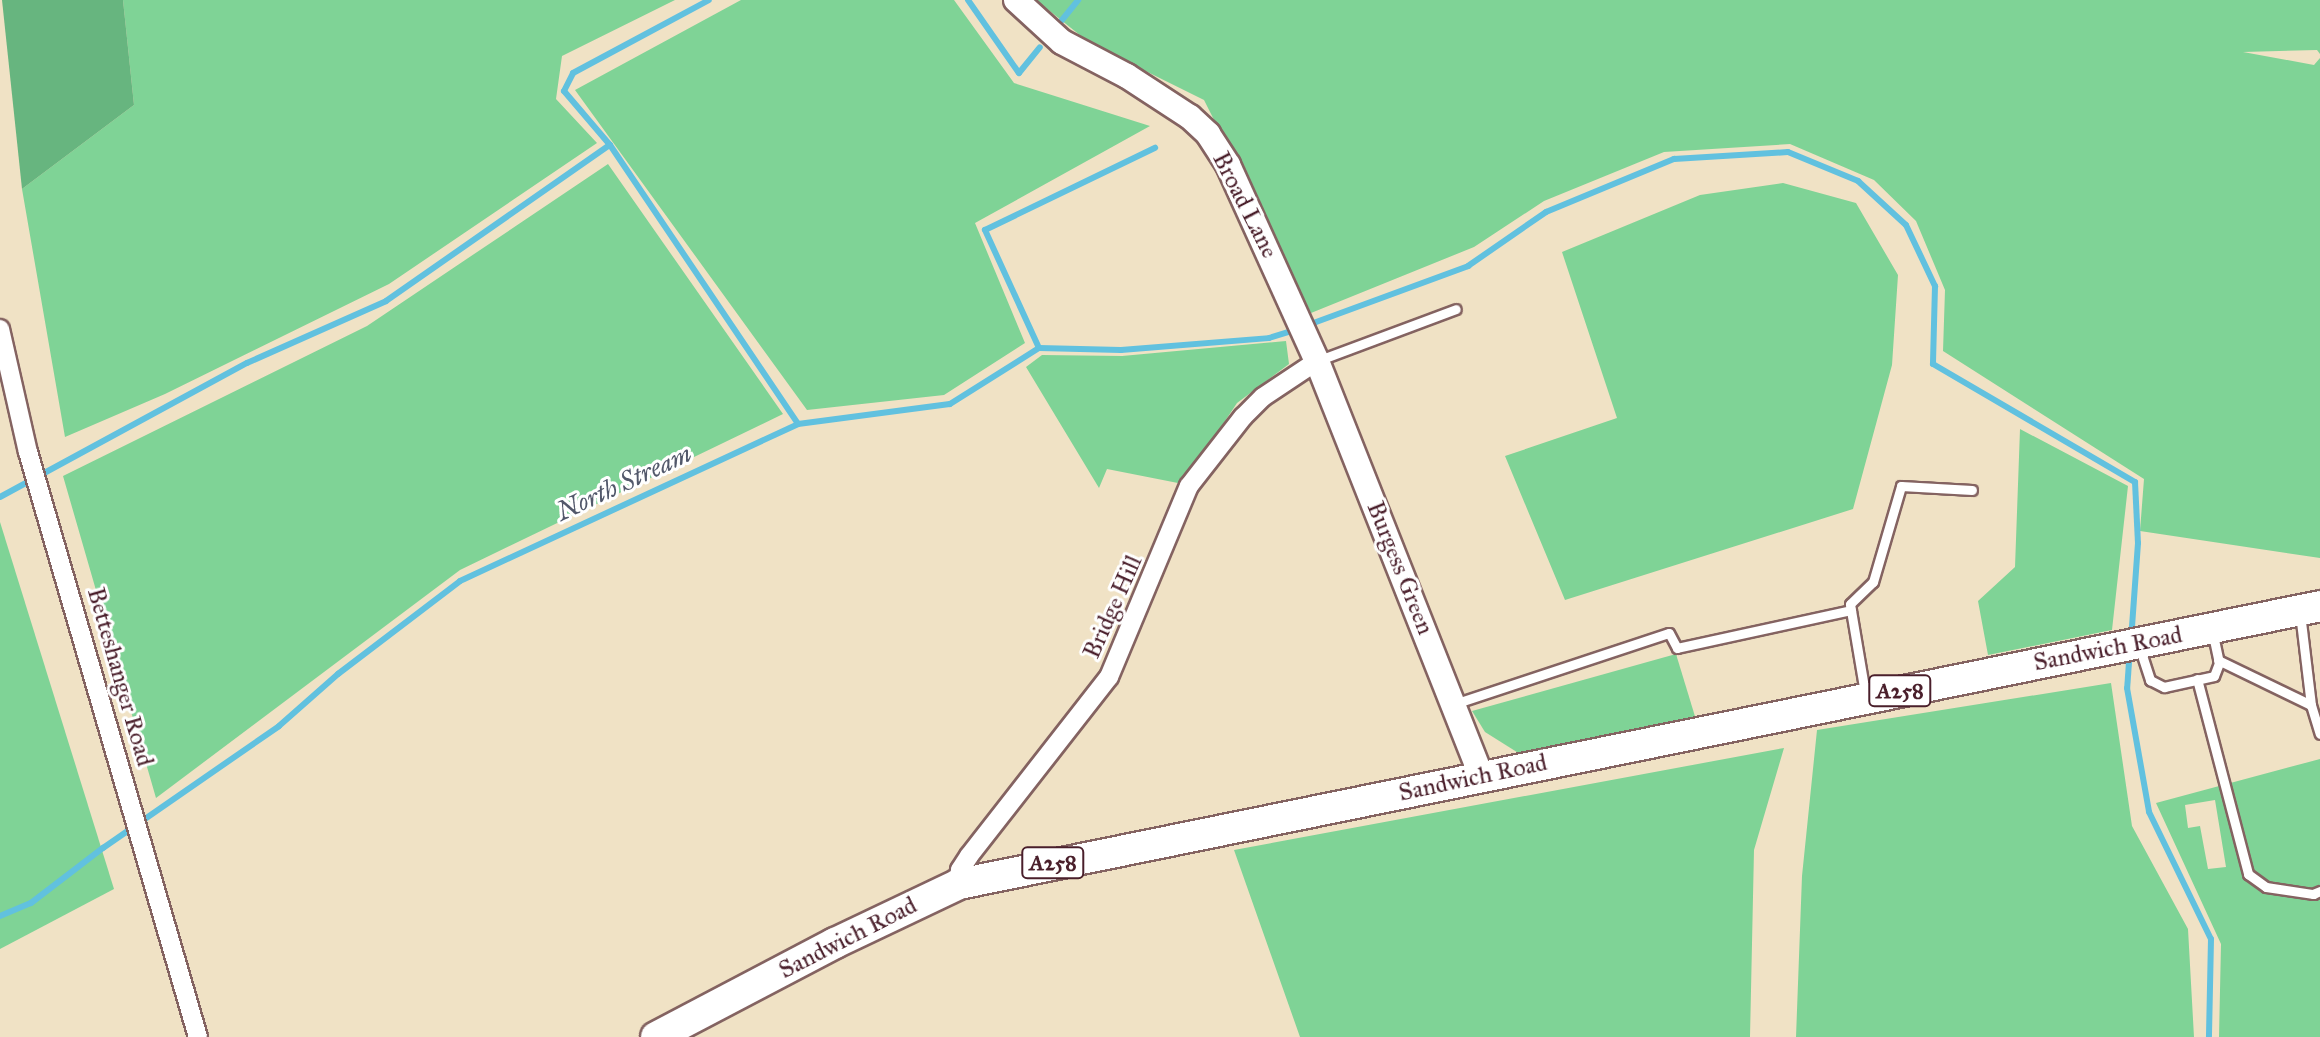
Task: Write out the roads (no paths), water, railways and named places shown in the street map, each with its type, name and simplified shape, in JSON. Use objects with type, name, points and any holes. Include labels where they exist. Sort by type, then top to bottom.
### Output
[{"type":"main road","name":"Sandwich Road","points":[[656,1037],[835,943],[959,884],[2310,608]]},
{"type":"street","name":"Broad Lane","points":[[1016,0],[1062,42],[1162,97],[1208,134],[1246,202],[1312,350]]},
{"type":"street","name":"Betteshanger Road","points":[[0,329],[28,452],[198,1037]]},
{"type":"street","name":"Burgess Green","points":[[1312,350],[1481,776]]},
{"type":"street","name":"Bridge Hill","points":[[959,884],[960,870],[969,856],[1109,677],[1189,486],[1243,417],[1312,350]]},
{"type":"lane","points":[[1312,350],[1456,309]]},
{"type":"lane","points":[[1866,698],[1850,604],[1873,582],[1901,486],[1972,490]]},
{"type":"lane","points":[[2310,608],[2311,705],[2320,734]]},
{"type":"lane","points":[[1454,704],[1669,633],[1677,648],[1851,610]]},
{"type":"lane","points":[[2138,643],[2150,680],[2164,687],[2214,676],[2218,660],[2212,628]]},
{"type":"lane","points":[[2218,660],[2311,705]]},
{"type":"lane","points":[[2197,679],[2248,874],[2266,887],[2313,894],[2320,891]]},
{"type":"waterway","points":[[610,145],[564,91],[573,73],[709,0]]},
{"type":"waterway","points":[[968,0],[1019,73],[1040,47]]},
{"type":"waterway","points":[[1062,20],[1078,0]]},
{"type":"waterway","points":[[0,497],[247,363],[386,301],[610,145],[798,424]]},
{"type":"waterway","name":"North Stream","points":[[1039,348],[985,230],[1155,148]]},
{"type":"waterway","points":[[1308,325],[1468,266],[1546,212],[1674,159],[1788,152],[1858,181],[1906,225],[1935,286],[1933,364],[2135,482],[2138,543],[2132,627]]},
{"type":"waterway","points":[[1039,348],[1121,350],[1269,338],[1298,329]]},
{"type":"waterway","name":"North Stream","points":[[0,916],[31,903],[103,848],[279,726],[338,674],[460,581],[798,424],[950,404],[1039,348]]},
{"type":"waterway","points":[[2129,662],[2127,688],[2149,812],[2211,939],[2209,1037]]}]
